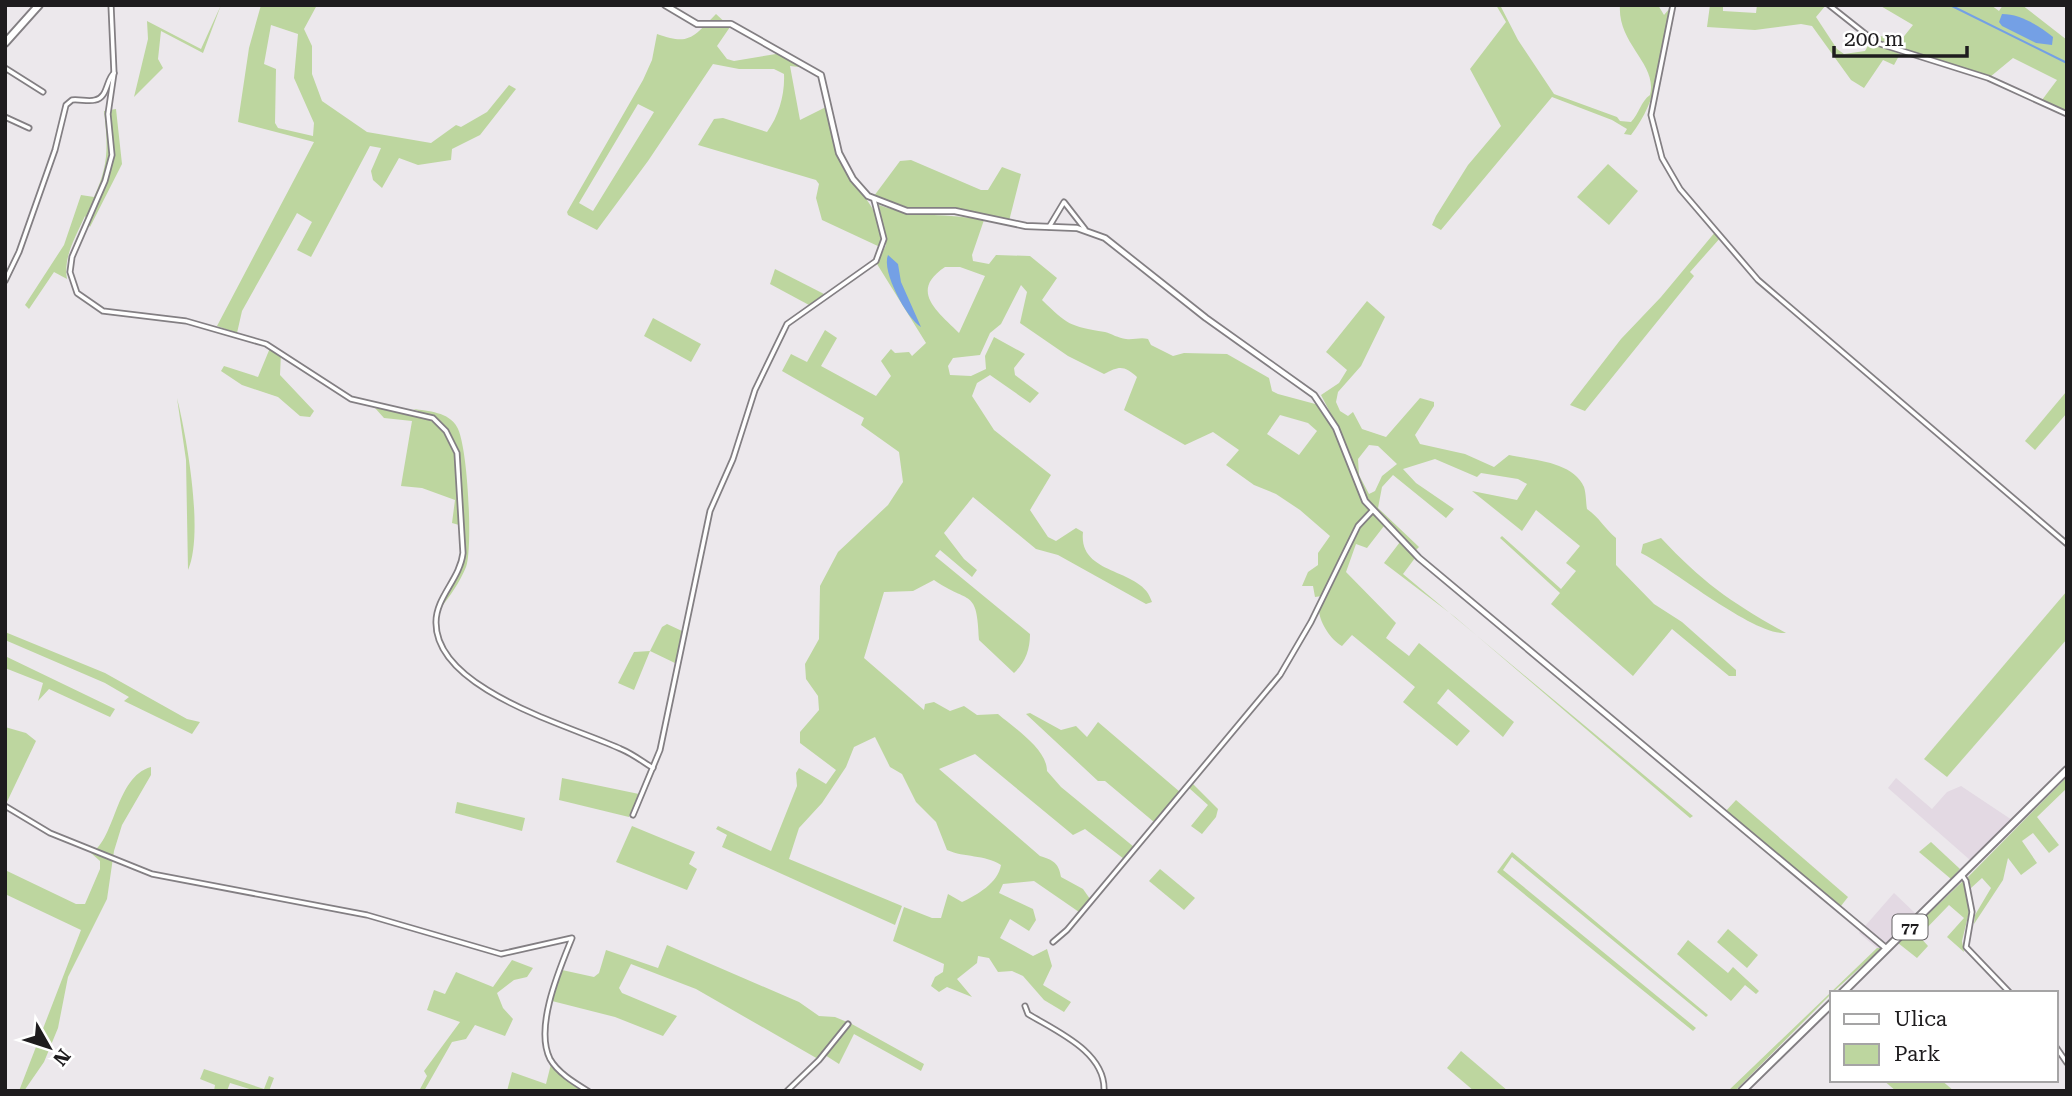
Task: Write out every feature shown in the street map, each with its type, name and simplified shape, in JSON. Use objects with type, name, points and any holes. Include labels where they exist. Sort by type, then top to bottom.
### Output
[{"type":"main road","points":[[5,43],[39,5]]},
{"type":"main road","name":"77","points":[[1844,991],[2067,770]]},
{"type":"main road","points":[[1742,1091],[1830,1005]]},
{"type":"street","points":[[111,5],[114,73],[108,104],[111,164],[72,257],[70,272],[77,293],[103,311],[186,321],[267,344],[351,399],[417,412],[440,423],[457,453],[463,554],[460,569],[437,613],[437,634],[444,653],[513,706],[623,750],[653,768]]},
{"type":"street","points":[[665,5],[697,24],[731,23],[821,75],[842,160],[859,187],[874,200],[907,211],[956,211],[1049,228],[1085,229]]},
{"type":"street","points":[[1673,5],[1651,115],[1656,142],[1674,181],[1758,280],[2067,544]]},
{"type":"street","points":[[1829,5],[1877,43],[1988,78],[2067,114]]},
{"type":"street","points":[[5,68],[43,92]]},
{"type":"street","points":[[5,281],[19,252],[55,150],[66,105],[72,100],[96,100],[103,96],[110,76],[114,73]]},
{"type":"street","points":[[5,117],[29,128]]},
{"type":"street","points":[[633,816],[653,768],[672,696],[710,511],[733,459],[755,390],[790,320],[876,261],[884,236],[874,200]]},
{"type":"street","points":[[1049,228],[1064,202],[1085,229],[1114,245],[1206,318],[1314,395],[1329,415],[1359,491],[1372,511],[1430,568],[1887,949]]},
{"type":"street","points":[[1053,942],[1067,930],[1280,675],[1311,622],[1358,526],[1372,511]]},
{"type":"street","points":[[5,806],[50,833],[152,874],[367,915],[501,954],[572,938],[552,995],[546,1025],[547,1045],[554,1063],[588,1091]]},
{"type":"street","points":[[1962,875],[1966,881],[1972,912],[1966,947],[2008,991]]},
{"type":"street","points":[[1025,1006],[1028,1014],[1084,1050],[1102,1071],[1104,1091]]},
{"type":"street","points":[[787,1091],[819,1060],[848,1024]]},
{"type":"shaded area","points":[[1896,778],[1932,809],[1947,792],[1961,786],[2012,820],[1970,860],[1888,788]]},
{"type":"shaded area","points":[[1894,893],[1916,914],[1882,948],[1877,948],[1859,933]]},
{"type":"green space","points":[[221,5],[203,53],[161,31],[158,59],[163,68],[134,97],[148,39],[147,21],[201,49]]},
{"type":"green space","points":[[261,5],[317,5],[304,29],[312,46],[312,74],[322,101],[367,132],[431,143],[456,125],[461,127],[487,112],[509,85],[516,89],[480,135],[452,149],[451,160],[418,165],[399,158],[382,188],[373,180],[371,171],[381,148],[370,146],[311,257],[297,250],[312,222],[297,213],[242,311],[237,333],[217,326],[314,142],[238,122],[249,48]],"holes":[[[271,25],[298,34],[294,78],[314,123],[313,136],[278,128],[275,123],[276,69],[264,64]]]},
{"type":"green space","points":[[1496,5],[1500,5],[1518,40],[1554,94],[1617,117],[1620,121],[1631,122],[1650,95],[1651,84],[1648,73],[1625,31],[1620,5],[1658,5],[1664,15],[1669,9],[1658,75],[1648,107],[1631,135],[1624,134],[1627,129],[1612,120],[1552,97],[1441,230],[1432,225],[1436,216],[1468,165],[1501,126],[1470,69],[1506,22]]},
{"type":"green space","points":[[1710,5],[1723,5],[1723,11],[1756,13],[1757,5],[1826,5],[1816,17],[1837,49],[1844,54],[1865,51],[1870,42],[1900,54],[1894,65],[1883,60],[1864,88],[1851,80],[1812,26],[1801,24],[1755,30],[1707,27]]},
{"type":"green space","points":[[1879,5],[1991,5],[1999,11],[2003,5],[2022,5],[2067,40],[2067,112],[2042,100],[2057,80],[2013,58],[1990,77],[1873,38],[1875,35],[1901,40],[1913,25]]},
{"type":"green space","points":[[716,14],[730,27],[717,46],[727,59],[734,61],[782,53],[809,68],[790,66],[800,120],[828,106],[837,154],[874,212],[879,223],[880,247],[822,220],[816,198],[819,184],[816,180],[698,145],[714,119],[723,118],[767,132],[778,112],[783,89],[784,74],[774,69],[739,69],[713,64],[648,161],[597,230],[568,215],[567,212],[643,80],[652,60],[657,34],[677,39],[690,37]],"holes":[[[638,104],[654,112],[593,211],[579,203]]]},
{"type":"green space","points":[[116,109],[122,164],[90,227],[85,216],[74,239],[67,263],[67,279],[54,272],[29,309],[25,305],[64,245],[81,195],[94,197],[106,155],[104,111]]},
{"type":"green space","points":[[911,160],[981,190],[988,190],[1002,167],[1021,174],[1009,221],[957,210],[919,211],[874,196],[900,161]]},
{"type":"green space","points":[[1608,164],[1638,191],[1609,225],[1577,197]]},
{"type":"green space","points":[[879,205],[918,214],[984,220],[972,255],[973,261],[989,264],[996,255],[1030,256],[1057,278],[1042,300],[1070,323],[1123,338],[1148,339],[1151,345],[1173,356],[1184,353],[1227,354],[1269,378],[1272,391],[1319,405],[1338,432],[1362,496],[1371,512],[1384,526],[1367,548],[1356,544],[1346,572],[1396,623],[1386,638],[1409,656],[1419,643],[1514,722],[1503,737],[1448,689],[1437,703],[1470,731],[1457,746],[1403,702],[1415,687],[1352,635],[1342,646],[1334,640],[1324,626],[1319,611],[1354,539],[1352,536],[1322,596],[1315,597],[1313,586],[1302,586],[1308,572],[1318,565],[1318,553],[1330,536],[1300,510],[1276,494],[1254,485],[1226,465],[1239,450],[1213,432],[1185,445],[1124,410],[1137,377],[1121,368],[1104,374],[1068,356],[1020,323],[1027,292],[1021,285],[1001,324],[990,333],[980,355],[953,358],[948,366],[950,375],[971,376],[986,369],[985,356],[994,337],[1025,354],[1014,368],[1015,375],[1039,393],[1030,403],[990,375],[977,383],[972,396],[994,430],[1051,475],[1030,510],[1048,537],[1056,541],[1076,528],[1083,532],[1084,546],[1090,557],[1100,565],[1137,583],[1146,591],[1152,602],[1146,604],[1058,555],[1036,549],[973,497],[944,533],[964,559],[977,570],[972,577],[940,550],[935,556],[1030,634],[1028,651],[1021,665],[1014,673],[979,640],[973,604],[934,580],[913,591],[884,592],[864,658],[924,710],[925,704],[934,702],[950,711],[964,706],[977,715],[998,714],[1036,747],[1046,763],[1047,771],[1061,787],[1134,847],[1124,859],[1085,829],[1073,835],[975,754],[939,769],[1040,856],[1055,863],[1061,877],[1083,889],[1090,899],[1079,912],[1034,881],[1003,884],[999,893],[1033,909],[1036,920],[1029,931],[1010,919],[1000,938],[1033,956],[1047,949],[1052,966],[1043,985],[1071,1002],[1064,1012],[1044,1000],[1023,976],[1012,971],[998,972],[989,958],[978,956],[977,963],[957,979],[972,997],[947,987],[939,992],[931,986],[935,977],[943,972],[944,964],[893,941],[904,907],[932,918],[941,918],[948,894],[962,902],[974,896],[991,883],[1001,865],[988,859],[947,850],[936,822],[916,802],[902,774],[890,767],[875,737],[854,747],[846,767],[822,803],[799,828],[789,859],[902,906],[895,925],[722,847],[727,835],[716,829],[718,826],[771,851],[797,786],[796,773],[799,768],[826,784],[836,770],[800,743],[800,732],[819,710],[818,696],[806,679],[805,664],[819,639],[820,586],[838,552],[888,505],[903,482],[899,452],[861,425],[864,418],[782,371],[791,354],[807,362],[825,330],[837,338],[821,366],[876,396],[891,376],[881,361],[891,349],[895,353],[909,352],[912,356],[926,343],[877,264],[886,245]],"holes":[[[945,267],[960,267],[985,276],[959,333],[935,309],[928,293],[934,276]],[[1280,415],[1308,423],[1317,431],[1299,455],[1267,434]]]},
{"type":"green space","points":[[1716,231],[1721,237],[1690,272],[1694,276],[1585,411],[1570,405],[1621,339],[1661,297]]},
{"type":"green space","points":[[775,269],[826,295],[809,305],[770,284]]},
{"type":"green space","points":[[1367,301],[1385,317],[1361,366],[1338,392],[1336,402],[1340,411],[1348,416],[1353,412],[1362,429],[1386,437],[1420,398],[1434,402],[1434,406],[1415,435],[1420,444],[1465,454],[1494,467],[1509,455],[1551,463],[1571,472],[1579,478],[1584,487],[1587,509],[1616,538],[1616,565],[1654,604],[1682,622],[1736,670],[1736,676],[1729,676],[1672,629],[1633,676],[1551,604],[1560,593],[1500,538],[1502,536],[1561,589],[1576,571],[1566,563],[1580,546],[1536,510],[1522,531],[1472,491],[1517,500],[1527,484],[1518,479],[1481,473],[1477,477],[1435,459],[1403,469],[1416,483],[1454,509],[1446,518],[1393,475],[1382,487],[1378,508],[1419,547],[1415,551],[1369,503],[1321,395],[1339,383],[1347,370],[1326,352]],"holes":[[[1369,445],[1378,446],[1397,464],[1382,476],[1375,491],[1369,494],[1359,475],[1358,459]]]},
{"type":"green space","points":[[653,318],[701,344],[691,362],[644,336]]},
{"type":"green space","points":[[270,348],[281,353],[280,375],[314,411],[310,417],[300,416],[278,397],[242,385],[221,371],[224,366],[258,377]]},
{"type":"green space","points":[[2066,392],[2067,413],[2035,450],[2025,441]]},
{"type":"green space","points":[[177,398],[189,461],[194,510],[193,554],[188,570],[186,460]]},
{"type":"green space","points":[[375,408],[423,415],[440,427],[449,438],[458,466],[459,525],[452,523],[455,500],[422,488],[401,486],[412,421],[384,418]]},
{"type":"green space","points":[[413,409],[438,413],[449,418],[457,427],[464,454],[468,497],[468,557],[461,578],[440,609],[463,567],[461,466],[455,446],[446,430],[432,418]]},
{"type":"green space","points":[[1661,538],[1719,591],[1786,633],[1772,631],[1734,613],[1641,553],[1643,544]]},
{"type":"green space","points":[[1400,542],[1415,558],[1403,574],[1450,613],[1384,563]]},
{"type":"green space","points":[[2067,591],[2067,639],[1947,777],[1924,759]]},
{"type":"green space","points":[[667,624],[682,631],[677,664],[650,651],[662,627]]},
{"type":"green space","points":[[5,632],[105,673],[187,719],[200,722],[192,734],[124,701],[129,697],[105,683],[5,640]]},
{"type":"green space","points":[[1474,633],[1693,816],[1690,818]]},
{"type":"green space","points":[[650,651],[634,690],[618,683],[634,652]]},
{"type":"green space","points":[[5,656],[115,709],[110,717],[49,689],[38,701],[43,683],[5,668]]},
{"type":"green space","points":[[1030,713],[1061,730],[1076,726],[1087,737],[1098,722],[1180,792],[1154,822],[1105,781],[1098,781],[1026,714]]},
{"type":"green space","points":[[5,727],[26,733],[36,741],[5,806]]},
{"type":"green space","points":[[151,767],[151,775],[122,825],[114,851],[107,899],[68,977],[58,1028],[44,1062],[24,1091],[19,1091],[81,930],[5,894],[5,870],[76,904],[85,904],[100,869],[100,861],[91,853],[106,835],[130,783],[139,773]]},
{"type":"green space","points":[[2067,777],[2067,788],[2037,817],[2059,845],[2049,853],[2033,833],[2022,841],[2037,863],[2021,875],[2008,858],[2003,880],[1974,924],[1975,915],[1991,888],[1982,878],[1971,888],[1968,877]]},
{"type":"green space","points":[[562,778],[639,794],[629,817],[559,800]]},
{"type":"green space","points":[[1193,784],[1218,809],[1216,817],[1202,834],[1191,826],[1208,805],[1189,788]]},
{"type":"green space","points":[[1736,800],[1848,897],[1841,906],[1725,812]]},
{"type":"green space","points":[[457,802],[525,818],[522,831],[455,813]]},
{"type":"green space","points":[[632,826],[695,852],[689,864],[697,869],[687,890],[616,862]]},
{"type":"green space","points":[[1931,842],[1960,869],[1951,879],[1919,852]]},
{"type":"green space","points":[[1512,852],[1708,1015],[1706,1017],[1512,857],[1503,870],[1696,1028],[1693,1031],[1497,872]]},
{"type":"green space","points":[[1160,869],[1195,898],[1184,910],[1149,881]]},
{"type":"green space","points":[[1963,881],[1969,912],[1962,941],[1964,952],[1947,937],[1964,918],[1949,905],[1919,936],[1928,946],[1917,958],[1898,943]]},
{"type":"green space","points":[[1728,929],[1758,955],[1747,968],[1717,942]]},
{"type":"green space","points":[[1688,940],[1728,973],[1733,967],[1759,991],[1756,994],[1745,985],[1731,1001],[1677,954]]},
{"type":"green space","points":[[667,945],[799,1002],[819,1016],[835,1017],[847,1022],[818,1059],[696,989],[631,964],[619,988],[622,993],[677,1016],[663,1036],[615,1017],[552,1001],[562,970],[594,977],[599,973],[606,950],[658,968]]},
{"type":"green space","points":[[1877,948],[1882,948],[1834,991]]},
{"type":"green space","points":[[512,960],[533,968],[527,977],[514,980],[497,993],[503,1008],[513,1019],[505,1036],[475,1025],[466,1039],[452,1042],[424,1091],[419,1091],[427,1076],[424,1071],[460,1022],[427,1010],[434,990],[445,994],[456,972],[493,987]]},
{"type":"green space","points":[[1830,993],[1735,1091],[1728,1091]]},
{"type":"green space","points":[[850,1023],[924,1064],[921,1071],[854,1034],[839,1064],[825,1055]]},
{"type":"green space","points":[[1461,1051],[1508,1091],[1474,1091],[1447,1068]]},
{"type":"green space","points":[[551,1064],[583,1091],[507,1091],[512,1072],[546,1084]]},
{"type":"green space","points":[[204,1069],[264,1089],[269,1076],[274,1078],[269,1091],[256,1091],[230,1083],[227,1091],[214,1091],[215,1085],[200,1079]]},
{"type":"green space","points":[[1885,1082],[1943,1082],[1954,1091],[1896,1091]]},
{"type":"water","points":[[2002,14],[2023,18],[2036,25],[2053,37],[2052,45],[2036,43],[2002,26],[1999,22]]},
{"type":"water","points":[[888,255],[898,264],[901,282],[921,327],[909,315],[897,294],[888,272]]},
{"type":"waterway","points":[[1950,5],[2067,63]]}]
